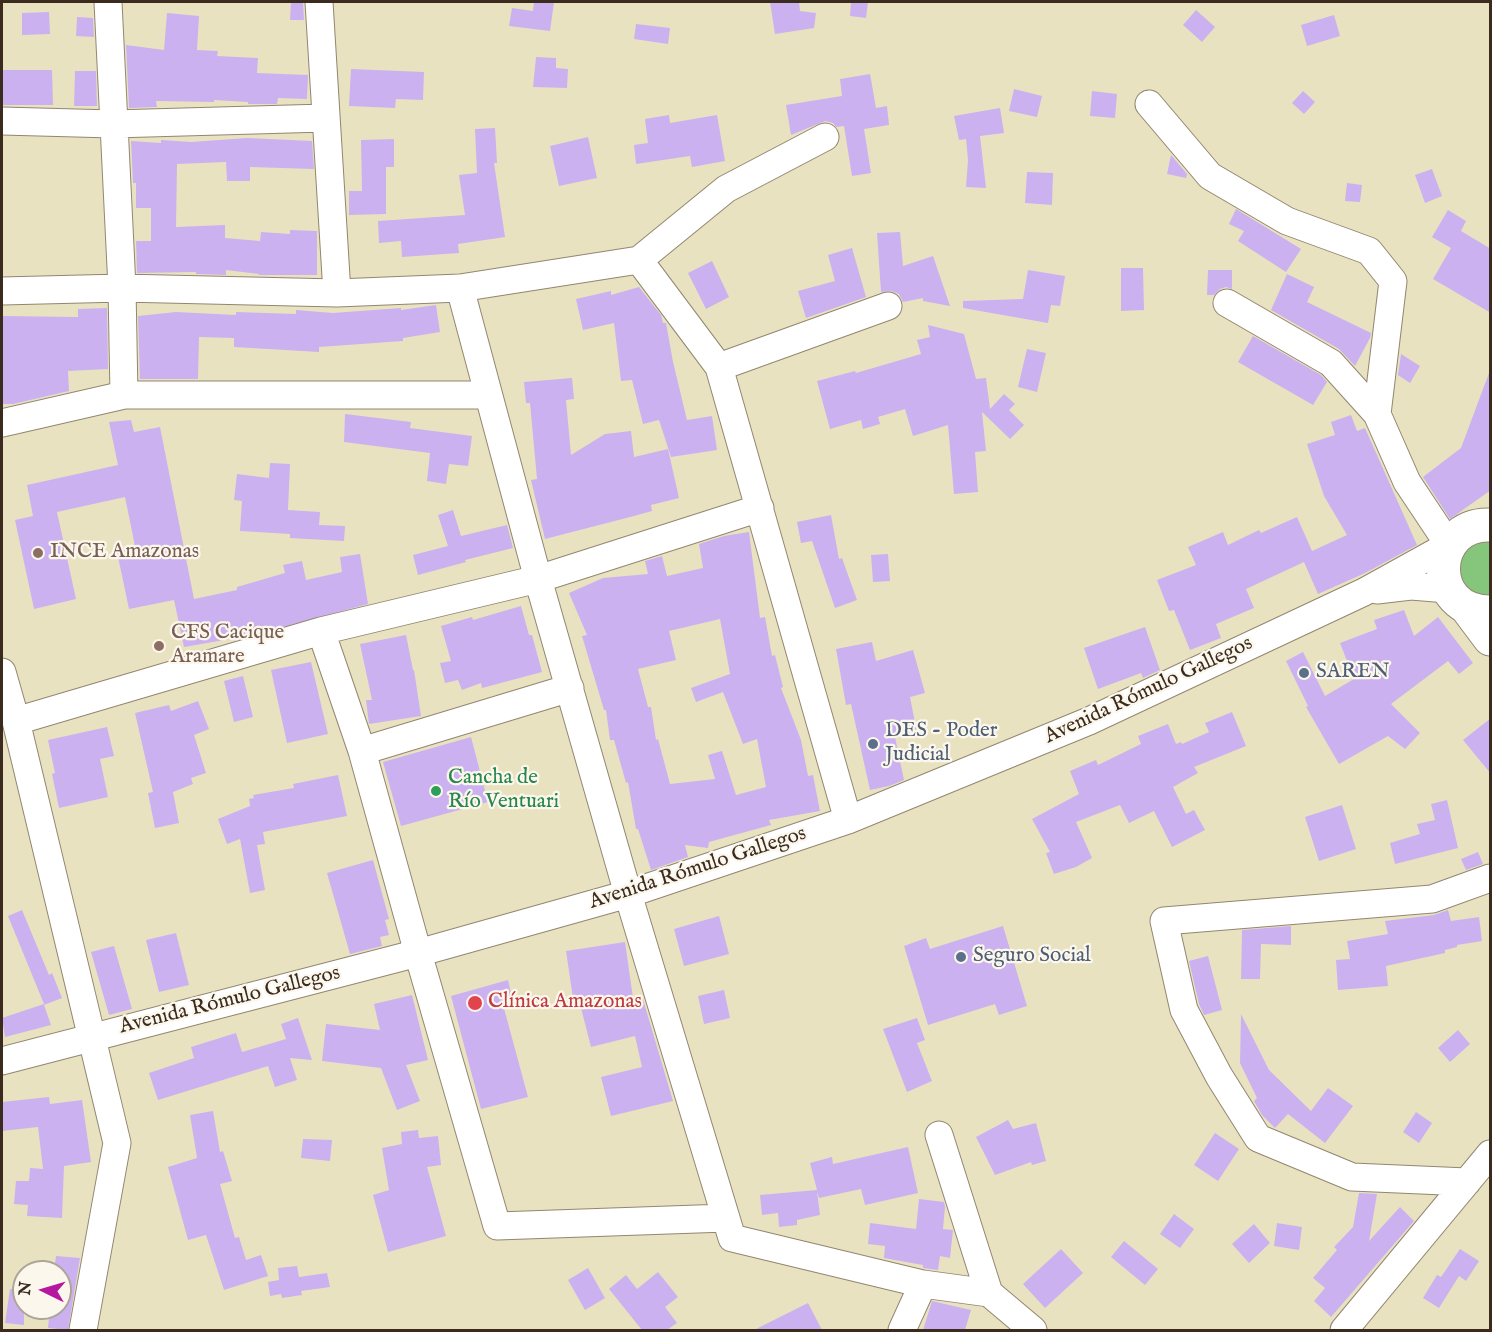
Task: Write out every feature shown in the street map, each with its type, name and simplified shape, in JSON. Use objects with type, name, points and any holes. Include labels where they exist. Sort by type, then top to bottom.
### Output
[{"type":"main road","points":[[1490,523],[1466,530],[1449,545],[1442,567],[1491,639]]},
{"type":"street","points":[[108,2],[122,288],[124,395]]},
{"type":"street","points":[[319,2],[337,293]]},
{"type":"street","points":[[1149,104],[1210,176],[1287,221],[1369,251],[1392,281],[1377,414]]},
{"type":"street","points":[[2,121],[113,124],[325,118]]},
{"type":"street","points":[[2,291],[122,288],[337,293],[460,288],[639,260],[726,189],[825,137]]},
{"type":"street","points":[[639,260],[718,367],[848,820]]},
{"type":"street","points":[[460,288],[538,579],[628,894],[732,1238],[923,1284],[989,1293]]},
{"type":"street","points":[[1227,303],[1331,363],[1377,414],[1407,482],[1449,545]]},
{"type":"street","points":[[718,367],[888,306]]},
{"type":"street","points":[[2,423],[124,395],[488,394]]},
{"type":"street","points":[[16,721],[321,631],[538,579],[760,508]]},
{"type":"street","name":"Avenida Rómulo Gallegos","points":[[2,1061],[418,953],[628,894],[848,820],[1089,721],[1364,592],[1449,545]]},
{"type":"street","name":"Avenida Rómulo Gallegos","points":[[1364,592],[1411,586],[1468,603]]},
{"type":"street","points":[[321,631],[362,752],[497,1226],[726,1218]]},
{"type":"street","points":[[2,672],[16,721],[117,1143],[84,1330]]},
{"type":"street","points":[[362,752],[570,688]]},
{"type":"street","points":[[1467,1182],[1352,1177],[1258,1138],[1219,1076],[1184,1010],[1164,921],[1432,899],[1491,878]]},
{"type":"street","points":[[939,1136],[989,1293],[1033,1330]]},
{"type":"street","points":[[1344,1330],[1491,1154]]},
{"type":"street","points":[[902,1330],[923,1284]]},
{"type":"green space","points":[[1490,537],[1490,601],[1474,600],[1451,564],[1454,555]]},
{"type":"building","points":[[291,2],[303,2],[304,20],[290,20]]},
{"type":"building","points":[[534,2],[554,2],[550,31],[509,26],[512,8],[533,11]]},
{"type":"building","points":[[770,2],[799,2],[800,11],[816,13],[814,28],[775,34]]},
{"type":"building","points":[[851,2],[868,2],[866,18],[850,16]]},
{"type":"building","points":[[1196,10],[1215,27],[1202,42],[1183,25]]},
{"type":"building","points":[[49,12],[50,34],[22,35],[22,13]]},
{"type":"building","points":[[167,13],[199,16],[197,50],[218,51],[217,56],[258,58],[257,73],[308,75],[307,99],[278,98],[277,104],[248,104],[248,102],[214,100],[214,102],[156,101],[157,107],[129,108],[126,45],[164,50]]},
{"type":"building","points":[[1334,15],[1340,36],[1307,46],[1301,25]]},
{"type":"building","points":[[77,17],[93,18],[94,37],[76,36]]},
{"type":"building","points":[[636,24],[670,28],[668,44],[634,39]]},
{"type":"building","points":[[536,57],[556,58],[556,68],[568,69],[567,88],[533,87]]},
{"type":"building","points":[[351,69],[424,72],[423,100],[396,99],[395,108],[349,106]]},
{"type":"building","points":[[2,70],[52,70],[53,105],[2,105]]},
{"type":"building","points":[[75,71],[96,71],[97,106],[74,106]]},
{"type":"building","points":[[870,74],[876,108],[887,106],[889,125],[864,129],[871,173],[852,176],[844,126],[836,127],[833,123],[825,121],[791,135],[786,105],[842,96],[840,79]]},
{"type":"building","points":[[1014,89],[1042,96],[1037,117],[1009,111]]},
{"type":"building","points":[[1092,91],[1117,94],[1115,118],[1090,116]]},
{"type":"building","points":[[1303,91],[1315,102],[1304,114],[1292,103]]},
{"type":"building","points":[[1000,108],[1004,133],[980,136],[986,188],[966,187],[968,160],[966,139],[959,140],[954,116]]},
{"type":"building","points":[[669,115],[670,123],[717,115],[725,161],[692,167],[690,156],[636,164],[634,145],[648,143],[645,119]]},
{"type":"building","points":[[495,128],[497,163],[494,163],[505,237],[458,244],[459,253],[402,257],[401,241],[379,243],[378,221],[465,215],[459,175],[477,173],[475,129]]},
{"type":"building","points":[[588,137],[597,178],[559,186],[550,146]]},
{"type":"building","points":[[247,138],[312,141],[314,169],[250,167],[250,181],[227,181],[226,162],[177,164],[176,227],[225,225],[225,238],[260,241],[261,232],[290,234],[290,230],[317,231],[317,275],[259,275],[226,270],[226,275],[196,274],[196,272],[137,273],[136,241],[151,241],[151,208],[136,208],[136,183],[133,183],[131,141],[161,143],[161,140],[191,142]]},
{"type":"building","points":[[394,139],[394,167],[386,167],[386,214],[349,215],[349,191],[362,191],[361,140]]},
{"type":"building","points":[[1171,155],[1187,174],[1186,178],[1167,174]]},
{"type":"building","points":[[1432,169],[1442,196],[1425,203],[1415,175]]},
{"type":"building","points":[[1027,172],[1053,173],[1052,205],[1025,203]]},
{"type":"building","points":[[1347,183],[1362,185],[1360,202],[1345,201]]},
{"type":"building","points":[[1236,209],[1301,249],[1286,272],[1238,241],[1244,231],[1229,224]]},
{"type":"building","points":[[1448,210],[1466,221],[1461,231],[1491,249],[1491,313],[1433,279],[1451,248],[1432,237]]},
{"type":"building","points":[[900,232],[903,266],[933,256],[950,306],[923,301],[923,298],[903,302],[899,294],[891,291],[881,292],[877,233]]},
{"type":"building","points":[[852,248],[866,297],[806,318],[798,291],[835,281],[828,255]]},
{"type":"building","points":[[712,261],[729,297],[706,309],[688,273]]},
{"type":"building","points":[[1121,268],[1143,268],[1144,310],[1121,311]]},
{"type":"building","points":[[1028,270],[1065,276],[1060,306],[1051,305],[1048,323],[963,308],[963,301],[1023,299]]},
{"type":"building","points":[[1208,270],[1232,270],[1232,289],[1226,287],[1214,295],[1207,295]]},
{"type":"building","points":[[1287,274],[1314,287],[1307,302],[1371,333],[1355,366],[1339,349],[1271,310]]},
{"type":"building","points":[[639,287],[661,315],[663,323],[666,323],[687,420],[712,416],[717,450],[671,457],[659,420],[643,424],[632,380],[621,381],[614,323],[583,330],[576,299],[611,291],[611,295]]},
{"type":"building","points":[[436,305],[440,332],[403,338],[403,341],[319,347],[319,352],[234,347],[234,338],[199,337],[198,379],[140,379],[138,316],[176,312],[236,315],[236,312],[296,314],[296,310],[333,313],[401,308],[401,310]]},
{"type":"building","points":[[107,308],[108,369],[68,371],[69,391],[13,404],[2,404],[2,316],[78,317],[78,309]]},
{"type":"building","points":[[928,325],[964,334],[976,379],[986,378],[990,409],[1004,394],[1015,404],[1009,410],[1024,425],[1010,439],[982,412],[986,451],[975,452],[978,492],[954,494],[948,425],[913,436],[905,409],[878,417],[880,424],[863,429],[861,420],[830,429],[817,381],[855,371],[856,373],[921,354],[917,340],[930,337]]},
{"type":"building","points":[[1253,336],[1321,375],[1327,382],[1313,405],[1238,362]]},
{"type":"building","points":[[1027,349],[1046,353],[1037,392],[1018,387]]},
{"type":"building","points":[[1401,354],[1420,366],[1410,383],[1398,375]]},
{"type":"building","points":[[1489,373],[1491,490],[1450,519],[1423,477],[1461,448]]},
{"type":"building","points":[[572,378],[574,399],[566,400],[571,455],[605,434],[631,431],[634,457],[668,449],[679,498],[651,505],[652,511],[545,539],[531,480],[537,479],[530,403],[526,403],[524,382]]},
{"type":"building","points":[[345,414],[411,422],[410,428],[472,436],[468,466],[449,464],[446,484],[427,481],[430,453],[344,442]]},
{"type":"building","points":[[1351,415],[1357,431],[1365,428],[1417,545],[1365,573],[1318,594],[1304,562],[1246,589],[1254,608],[1216,624],[1221,638],[1190,650],[1174,610],[1169,611],[1157,580],[1196,565],[1188,547],[1223,532],[1228,545],[1259,530],[1261,533],[1297,517],[1312,551],[1347,535],[1324,496],[1307,444],[1335,435],[1331,422]]},
{"type":"building","points":[[131,420],[134,432],[160,427],[194,599],[237,590],[237,587],[285,573],[283,565],[302,561],[306,580],[342,572],[340,557],[360,554],[368,604],[253,635],[184,647],[174,600],[129,609],[117,552],[135,546],[125,497],[57,512],[76,599],[34,609],[15,520],[33,516],[27,485],[118,465],[109,422]]},
{"type":"building","points":[[270,463],[290,464],[288,510],[320,512],[319,525],[345,526],[344,541],[290,538],[290,534],[240,531],[242,501],[234,500],[237,474],[269,478]]},
{"type":"building","points":[[453,510],[461,536],[507,525],[513,548],[418,575],[413,555],[448,546],[438,515]]},
{"type":"building","points":[[831,515],[839,559],[842,558],[857,600],[835,608],[812,541],[801,543],[797,522]]},
{"type":"building","points":[[749,532],[760,618],[765,617],[772,656],[775,655],[783,687],[781,688],[801,740],[808,776],[813,775],[820,811],[769,820],[771,825],[709,842],[708,848],[685,845],[688,857],[651,870],[638,829],[636,829],[628,782],[626,783],[614,740],[610,740],[606,710],[604,710],[582,636],[587,635],[569,593],[603,578],[648,574],[645,561],[662,556],[667,576],[703,568],[699,544],[724,536]],"holes":[[[720,619],[730,674],[691,688],[696,702],[723,692],[743,744],[757,739],[766,787],[736,795],[722,751],[708,755],[715,779],[670,784],[658,739],[656,740],[651,707],[648,707],[638,669],[676,660],[669,631]]]},
{"type":"building","points":[[888,554],[890,581],[873,582],[871,555]]},
{"type":"building","points":[[521,606],[542,672],[482,688],[481,683],[462,690],[458,680],[445,683],[440,663],[451,661],[441,626],[472,617],[473,620]]},
{"type":"building","points":[[1404,610],[1414,636],[1438,617],[1473,663],[1459,674],[1448,661],[1391,704],[1420,733],[1405,749],[1388,736],[1339,764],[1306,707],[1308,706],[1286,661],[1303,652],[1325,696],[1354,679],[1340,643],[1377,629],[1374,620]]},
{"type":"building","points":[[1145,627],[1160,670],[1143,678],[1141,673],[1098,689],[1084,648]]},
{"type":"building","points":[[406,635],[421,716],[369,724],[366,700],[372,700],[360,644]]},
{"type":"building","points":[[872,642],[876,661],[913,650],[925,693],[910,697],[917,733],[895,737],[904,780],[870,790],[851,704],[846,705],[836,649]]},
{"type":"building","points":[[311,662],[328,734],[287,743],[271,670]]},
{"type":"building","points":[[243,676],[253,717],[234,722],[224,681]]},
{"type":"building","points":[[198,701],[209,729],[194,735],[206,773],[191,778],[193,784],[173,792],[179,823],[155,828],[148,793],[153,792],[135,713],[169,705],[171,711]]},
{"type":"building","points":[[1232,712],[1246,746],[1194,767],[1198,773],[1173,787],[1186,814],[1194,810],[1205,830],[1172,847],[1154,811],[1129,823],[1120,805],[1076,822],[1092,858],[1076,867],[1054,874],[1046,853],[1050,852],[1032,819],[1079,794],[1070,771],[1096,760],[1098,765],[1141,744],[1138,736],[1168,724],[1176,744],[1181,742],[1182,744],[1209,732],[1205,723]]},
{"type":"building","points":[[1491,718],[1491,774],[1463,740]]},
{"type":"building","points":[[107,727],[114,756],[100,759],[108,797],[59,808],[48,740]]},
{"type":"building","points":[[471,737],[488,802],[401,826],[383,762]]},
{"type":"building","points":[[338,775],[347,816],[263,832],[265,844],[257,845],[265,890],[250,893],[240,839],[227,844],[218,819],[250,806],[249,799],[254,798],[253,795],[294,788],[293,784]]},
{"type":"building","points":[[1447,800],[1458,848],[1395,864],[1390,843],[1420,834],[1417,824],[1435,820],[1431,804]]},
{"type":"building","points":[[1342,805],[1356,849],[1319,861],[1305,817]]},
{"type":"building","points":[[1478,852],[1483,864],[1466,870],[1461,859]]},
{"type":"building","points":[[373,860],[389,919],[385,920],[389,935],[380,937],[382,946],[350,954],[327,873]]},
{"type":"building","points":[[22,910],[49,975],[52,973],[62,998],[44,1005],[51,1025],[5,1037],[2,1018],[44,1004],[8,916]]},
{"type":"building","points":[[1448,910],[1451,921],[1479,917],[1482,941],[1457,945],[1457,947],[1445,950],[1445,953],[1386,966],[1388,986],[1338,990],[1336,960],[1350,959],[1347,941],[1388,934],[1385,921],[1434,915]]},
{"type":"building","points":[[719,916],[729,954],[684,966],[674,929]]},
{"type":"building","points":[[1003,926],[1027,1006],[999,1015],[995,1004],[928,1025],[904,946],[926,938],[930,949]]},
{"type":"building","points":[[1291,926],[1291,945],[1261,944],[1260,979],[1241,979],[1242,930]]},
{"type":"building","points":[[176,933],[189,985],[159,992],[146,940]]},
{"type":"building","points":[[625,942],[633,998],[642,996],[673,1101],[611,1116],[601,1077],[642,1067],[635,1036],[591,1047],[580,1004],[574,1005],[566,951]]},
{"type":"building","points":[[114,946],[132,1009],[109,1015],[91,952]]},
{"type":"building","points":[[1208,956],[1222,1010],[1204,1015],[1199,1004],[1189,961]]},
{"type":"building","points":[[508,980],[512,998],[502,1001],[528,1097],[481,1109],[451,996]]},
{"type":"building","points":[[724,990],[730,1018],[704,1024],[698,996]]},
{"type":"building","points":[[412,995],[428,1060],[406,1065],[420,1101],[397,1110],[381,1068],[322,1061],[326,1024],[380,1030],[374,1004]]},
{"type":"building","points":[[1241,1014],[1269,1070],[1311,1111],[1328,1088],[1353,1106],[1325,1143],[1288,1114],[1275,1128],[1262,1115],[1254,1101],[1257,1098],[1240,1063]]},
{"type":"building","points":[[298,1018],[312,1060],[290,1058],[297,1080],[275,1087],[268,1066],[158,1100],[149,1073],[194,1058],[191,1047],[236,1033],[242,1052],[286,1039],[281,1024]]},
{"type":"building","points":[[917,1018],[925,1040],[917,1043],[932,1081],[907,1092],[883,1029]]},
{"type":"building","points":[[1458,1030],[1470,1044],[1450,1062],[1438,1048]]},
{"type":"building","points":[[49,1097],[50,1104],[82,1100],[91,1162],[64,1166],[62,1218],[27,1216],[28,1205],[14,1204],[16,1181],[29,1181],[30,1168],[43,1169],[38,1127],[2,1131],[2,1102]]},
{"type":"building","points":[[213,1111],[220,1152],[223,1151],[232,1181],[220,1184],[235,1238],[239,1237],[246,1260],[261,1255],[268,1276],[224,1290],[206,1235],[188,1240],[168,1167],[197,1158],[190,1115]]},
{"type":"building","points":[[1416,1112],[1432,1123],[1419,1143],[1403,1132]]},
{"type":"building","points":[[1008,1120],[1013,1129],[1036,1123],[1046,1161],[1032,1165],[1031,1162],[995,1175],[976,1137]]},
{"type":"building","points":[[418,1130],[419,1138],[438,1136],[441,1165],[427,1167],[446,1236],[388,1252],[373,1195],[389,1190],[382,1148],[402,1144],[401,1132]]},
{"type":"building","points":[[1215,1133],[1239,1149],[1218,1181],[1194,1165]]},
{"type":"building","points":[[303,1139],[332,1140],[330,1161],[301,1158]]},
{"type":"building","points":[[908,1147],[918,1193],[865,1205],[861,1189],[819,1198],[817,1191],[820,1215],[797,1220],[797,1225],[779,1227],[778,1213],[762,1215],[760,1195],[817,1190],[810,1163],[832,1157],[833,1164]]},
{"type":"building","points":[[1359,1193],[1377,1194],[1369,1241],[1400,1207],[1414,1221],[1331,1317],[1314,1301],[1325,1288],[1313,1278],[1337,1250],[1334,1247],[1353,1227]]},
{"type":"building","points":[[919,1199],[944,1202],[943,1229],[953,1230],[950,1258],[940,1256],[938,1270],[884,1258],[885,1246],[868,1244],[870,1223],[916,1229]]},
{"type":"building","points":[[1174,1214],[1194,1229],[1180,1248],[1160,1234]]},
{"type":"building","points":[[1277,1223],[1302,1227],[1299,1250],[1274,1246]]},
{"type":"building","points":[[1254,1224],[1270,1243],[1249,1263],[1232,1244]]},
{"type":"building","points":[[1124,1241],[1158,1269],[1145,1285],[1111,1257]]},
{"type":"building","points":[[1061,1249],[1083,1273],[1045,1308],[1023,1284]]},
{"type":"building","points":[[1460,1249],[1479,1261],[1466,1281],[1459,1276],[1439,1308],[1423,1298],[1437,1275],[1441,1277]]},
{"type":"building","points":[[56,1256],[80,1258],[72,1306],[72,1260],[56,1260]]},
{"type":"building","points":[[297,1266],[299,1277],[327,1273],[330,1287],[301,1291],[302,1295],[282,1298],[281,1294],[270,1296],[268,1282],[279,1280],[278,1268]]},
{"type":"building","points":[[588,1268],[605,1298],[585,1310],[568,1280]]},
{"type":"building","points":[[658,1272],[678,1297],[665,1307],[677,1323],[667,1330],[642,1330],[609,1289],[626,1275],[637,1289]]},
{"type":"building","points":[[10,1289],[12,1289],[12,1320],[24,1320],[24,1325],[5,1323]]},
{"type":"building","points":[[932,1301],[971,1310],[965,1330],[923,1330]]},
{"type":"building","points":[[808,1303],[822,1330],[754,1330]]},
{"type":"building","points":[[49,1320],[70,1320],[68,1330],[48,1328]]},
{"type":"place","name":"INCE Amazonas","points":[[38,553]]},
{"type":"place","name":"CFS Cacique Aramare","points":[[159,646]]},
{"type":"place","name":"SAREN","points":[[1304,673]]},
{"type":"place","name":"DES - Poder Judicial","points":[[873,744]]},
{"type":"place","name":"Cancha de Río Ventuari","points":[[436,791]]},
{"type":"place","name":"Seguro Social","points":[[961,957]]},
{"type":"place","name":"Clínica Amazonas","points":[[475,1003]]}]
